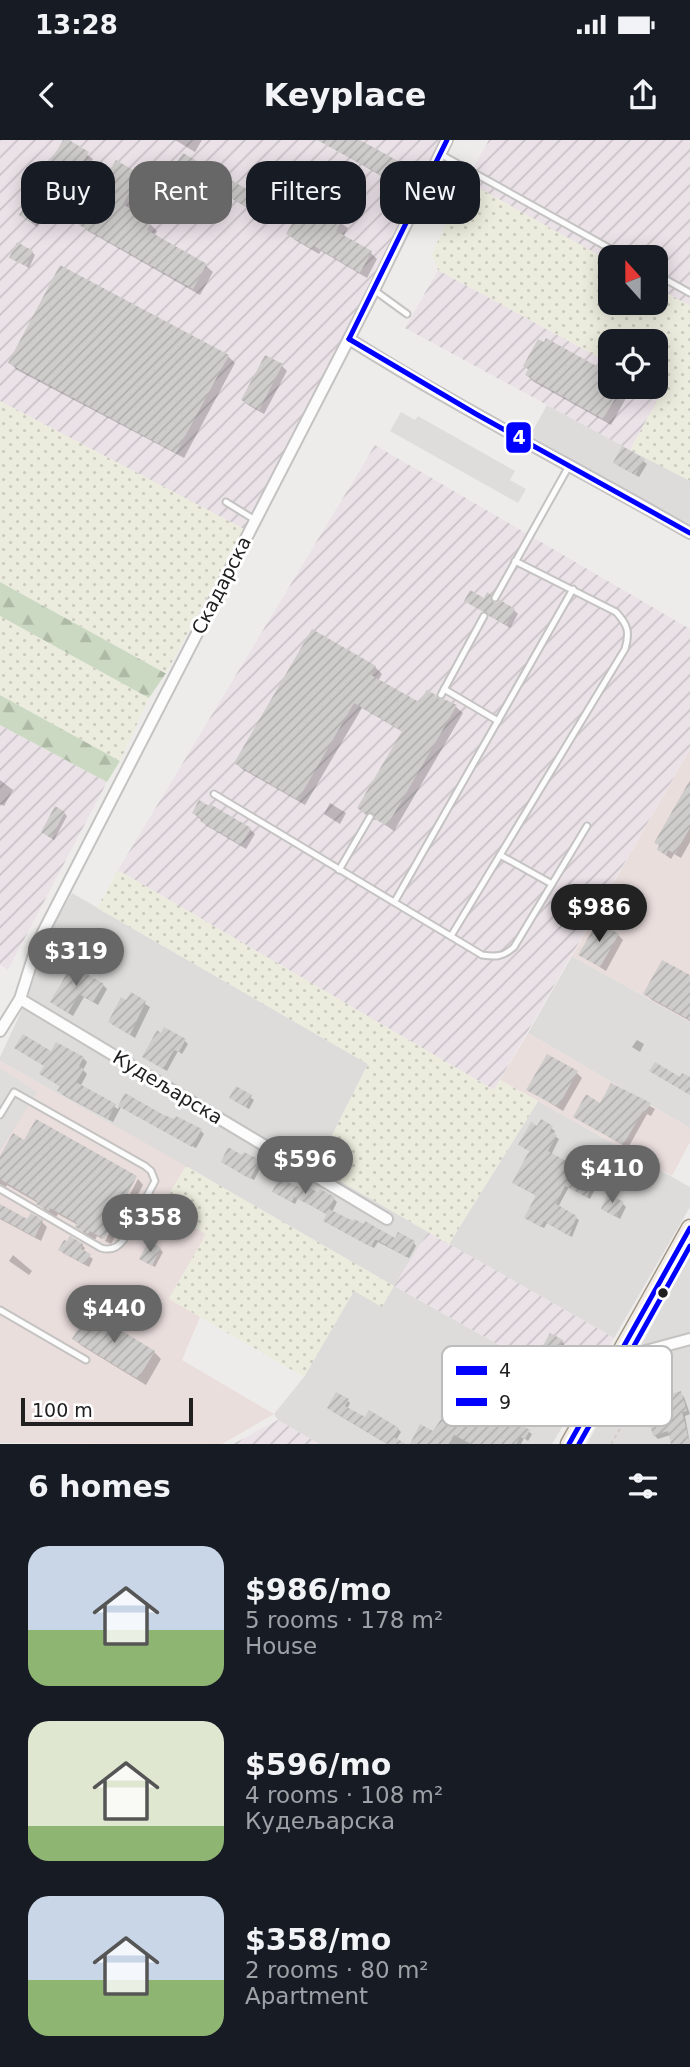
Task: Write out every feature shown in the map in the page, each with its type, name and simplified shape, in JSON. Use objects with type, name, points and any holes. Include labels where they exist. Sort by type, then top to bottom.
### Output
[{"type":"main road","points":[[622,1346],[689,1230]]},
{"type":"main road","points":[[569,1444],[579,1426]]},
{"type":"street","name":"Скадарска","points":[[0,1031],[20,999],[38,942],[78,868],[109,800],[349,339],[447,140]]},
{"type":"street","points":[[349,339],[422,385],[570,464],[690,533]]},
{"type":"street","name":"Кудељарска","points":[[20,999],[387,1219]]},
{"type":"street","points":[[666,1346],[690,1339]]},
{"type":"lane","points":[[440,154],[603,245]]},
{"type":"lane","points":[[668,281],[690,293]]},
{"type":"lane","points":[[374,290],[407,314]]},
{"type":"lane","points":[[495,597],[570,464]]},
{"type":"lane","points":[[226,502],[255,520]]},
{"type":"lane","points":[[451,936],[625,649],[628,637],[627,626],[616,612],[516,561]]},
{"type":"lane","points":[[395,901],[573,589]]},
{"type":"lane","points":[[484,616],[443,692],[498,721]]},
{"type":"lane","points":[[214,794],[482,955],[495,957],[505,955],[514,947],[587,826]]},
{"type":"lane","points":[[340,870],[370,817]]},
{"type":"lane","points":[[500,855],[552,884]]},
{"type":"lane","points":[[66,865],[78,868]]},
{"type":"lane","points":[[0,1115],[14,1092],[145,1166],[151,1171],[155,1181],[124,1239],[118,1246],[110,1249],[101,1248],[0,1189]]},
{"type":"lane","points":[[0,1310],[86,1360]]},
{"type":"path","points":[[611,1444],[622,1426]]},
{"type":"shaded area","points":[[0,140],[447,140],[436,161],[380,161],[380,224],[403,224],[244,529],[0,401]]},
{"type":"shaded area","points":[[489,140],[690,140],[690,306],[668,294],[668,245],[598,245],[598,255],[480,189],[480,161],[477,161]]},
{"type":"shaded area","points":[[480,189],[598,255],[598,315],[668,315],[668,294],[690,306],[690,481],[630,450],[658,399],[668,399],[668,329],[598,329],[598,357],[438,270],[432,254],[446,224],[480,224]]},
{"type":"shaded area","points":[[438,270],[598,357],[598,399],[658,399],[630,450],[405,328]]},
{"type":"shaded area","points":[[0,401],[244,529],[166,673],[0,582]]},
{"type":"shaded area","points":[[547,405],[690,481],[690,526],[530,436]]},
{"type":"shaded area","points":[[401,412],[415,420],[418,416],[515,471],[510,480],[526,489],[518,503],[390,431]]},
{"type":"shaded area","points":[[375,445],[690,629],[690,749],[494,1090],[118,870]]},
{"type":"shaded area","points":[[0,616],[149,698],[120,761],[0,695]]},
{"type":"shaded area","points":[[0,725],[107,782],[8,970],[0,965]]},
{"type":"shaded area","points":[[690,749],[690,1022],[572,956]]},
{"type":"shaded area","points":[[118,870],[494,1090],[500,1080],[538,1101],[449,1244],[316,1167],[368,1064],[97,908]]},
{"type":"shaded area","points":[[72,893],[368,1064],[316,1167],[428,1232],[394,1286],[0,1061],[27,999],[50,931]]},
{"type":"shaded area","points":[[572,956],[690,1022],[690,1128],[528,1033]]},
{"type":"shaded area","points":[[528,1033],[690,1128],[690,1142],[672,1176],[500,1080]]},
{"type":"shaded area","points":[[0,1061],[186,1166],[162,1207],[207,1234],[169,1298],[200,1317],[182,1360],[274,1414],[222,1444],[0,1443]]},
{"type":"shaded area","points":[[0,1068],[37,1092],[0,1151]]},
{"type":"shaded area","points":[[538,1101],[690,1187],[690,1207],[614,1338],[449,1244]]},
{"type":"shaded area","points":[[186,1166],[394,1286],[382,1307],[354,1291],[304,1377],[169,1299],[206,1234],[161,1208]]},
{"type":"shaded area","points":[[428,1232],[614,1338],[609,1346],[501,1346],[394,1286]]},
{"type":"shaded area","points":[[690,1256],[690,1444],[587,1444],[597,1426],[672,1426],[672,1346],[641,1346]]},
{"type":"shaded area","points":[[394,1286],[501,1346],[442,1346],[442,1426],[563,1426],[552,1444],[319,1444],[278,1420],[274,1414],[304,1377],[354,1290]]},
{"type":"shaded area","points":[[278,1420],[319,1444],[233,1444]]},
{"type":"green space","points":[[0,582],[166,673],[149,698],[0,616]]},
{"type":"green space","points":[[0,695],[120,761],[107,782],[0,725]]},
{"type":"building","points":[[63,140],[69,140],[89,152],[84,161],[51,161]]},
{"type":"building","points":[[317,140],[360,140],[398,161],[380,161],[380,175],[366,167],[366,161],[355,161]]},
{"type":"building","points":[[183,153],[197,161],[178,161]]},
{"type":"building","points":[[115,162],[129,168],[129,193],[123,204],[129,208],[129,224],[150,224],[147,230],[207,264],[193,289],[79,225],[115,224]]},
{"type":"building","points":[[232,181],[246,189],[246,207],[232,199]]},
{"type":"building","points":[[292,224],[340,224],[336,231],[372,251],[360,273],[314,246],[312,249],[286,234]]},
{"type":"building","points":[[17,242],[33,251],[26,266],[9,258]]},
{"type":"building","points":[[60,265],[229,355],[176,453],[8,363]]},
{"type":"building","points":[[546,338],[598,367],[598,399],[615,399],[603,419],[525,375],[528,369],[523,366],[538,339],[544,342]]},
{"type":"building","points":[[265,355],[283,364],[259,410],[241,400]]},
{"type":"building","points":[[622,446],[645,459],[635,475],[613,463]]},
{"type":"building","points":[[470,590],[484,598],[487,592],[491,595],[492,602],[500,600],[515,609],[506,625],[464,601]]},
{"type":"building","points":[[312,629],[376,666],[371,675],[419,702],[427,690],[439,700],[444,699],[457,705],[387,826],[375,819],[372,812],[366,814],[357,808],[402,731],[354,703],[298,800],[234,763]]},
{"type":"building","points":[[690,780],[690,828],[675,854],[668,850],[666,855],[657,850],[659,845],[654,843]]},
{"type":"building","points":[[199,800],[251,828],[241,845],[200,821],[202,819],[192,813]]},
{"type":"building","points":[[55,806],[65,812],[51,838],[41,832]]},
{"type":"building","points":[[598,921],[619,934],[600,967],[578,955]]},
{"type":"building","points":[[662,960],[690,975],[690,1020],[643,994]]},
{"type":"building","points":[[68,963],[104,984],[93,1002],[79,994],[68,1013],[50,1002],[66,975],[63,972]]},
{"type":"building","points":[[131,992],[146,1001],[130,1035],[108,1022],[121,997],[126,1000]]},
{"type":"building","points":[[164,1027],[186,1039],[179,1052],[174,1050],[163,1069],[142,1057],[157,1030],[161,1033]]},
{"type":"building","points":[[23,1034],[51,1051],[56,1042],[84,1057],[79,1066],[84,1069],[76,1082],[116,1104],[108,1119],[57,1091],[60,1086],[39,1074],[44,1066],[14,1048]]},
{"type":"building","points":[[547,1054],[578,1071],[558,1107],[526,1090]]},
{"type":"building","points":[[655,1062],[680,1077],[682,1073],[690,1077],[690,1095],[649,1071]]},
{"type":"building","points":[[611,1083],[651,1103],[646,1113],[643,1111],[623,1145],[573,1117],[586,1094],[600,1103]]},
{"type":"building","points":[[236,1086],[252,1095],[246,1107],[229,1098]]},
{"type":"building","points":[[125,1093],[162,1114],[174,1119],[176,1116],[202,1129],[192,1147],[118,1106]]},
{"type":"building","points":[[36,1119],[137,1176],[104,1239],[75,1227],[77,1223],[50,1208],[49,1211],[36,1204],[37,1201],[0,1179],[0,1156],[13,1133],[24,1140]]},
{"type":"building","points":[[541,1119],[553,1126],[550,1131],[557,1135],[548,1151],[566,1161],[571,1161],[576,1151],[593,1160],[582,1178],[593,1184],[587,1197],[565,1186],[556,1204],[577,1216],[569,1236],[544,1221],[541,1227],[524,1218],[536,1195],[512,1183],[529,1151],[518,1145],[531,1122],[537,1126]]},
{"type":"building","points":[[228,1147],[242,1155],[244,1152],[260,1160],[250,1179],[221,1162]]},
{"type":"building","points":[[279,1179],[307,1191],[309,1188],[318,1192],[320,1189],[335,1197],[327,1214],[294,1197],[292,1202],[272,1192]]},
{"type":"building","points":[[608,1194],[624,1202],[616,1217],[601,1209]]},
{"type":"building","points":[[0,1204],[27,1219],[31,1213],[43,1220],[35,1237],[0,1218]]},
{"type":"building","points":[[329,1209],[353,1221],[354,1219],[364,1224],[365,1221],[395,1238],[398,1232],[415,1241],[406,1257],[377,1240],[371,1247],[323,1221]]},
{"type":"building","points":[[70,1236],[83,1244],[81,1249],[91,1254],[85,1265],[58,1250]]},
{"type":"building","points":[[149,1241],[161,1248],[152,1266],[139,1259]]},
{"type":"building","points":[[89,1311],[155,1351],[138,1379],[72,1339]]},
{"type":"building","points":[[550,1333],[563,1340],[559,1346],[543,1346]]},
{"type":"building","points":[[681,1391],[687,1411],[682,1412],[690,1444],[671,1444],[668,1431],[653,1436],[650,1426],[672,1426],[672,1394]]},
{"type":"building","points":[[336,1392],[349,1399],[345,1406],[365,1417],[369,1410],[399,1428],[394,1437],[406,1444],[387,1444],[327,1408]]},
{"type":"building","points":[[442,1418],[442,1426],[523,1426],[530,1430],[525,1439],[520,1437],[516,1444],[471,1444],[454,1435],[449,1444],[410,1444],[420,1424],[433,1431]]},
{"type":"transit line","name":"4","points":[[349,339],[447,140]]},
{"type":"transit line","name":"4","points":[[349,339],[476,414],[690,533]]},
{"type":"transit line","name":"4","points":[[624,1346],[690,1228]]},
{"type":"transit line","name":"9","points":[[634,1346],[690,1246]]},
{"type":"transit line","name":"4","points":[[569,1444],[579,1426]]},
{"type":"transit line","name":"9","points":[[579,1444],[589,1426]]}]
